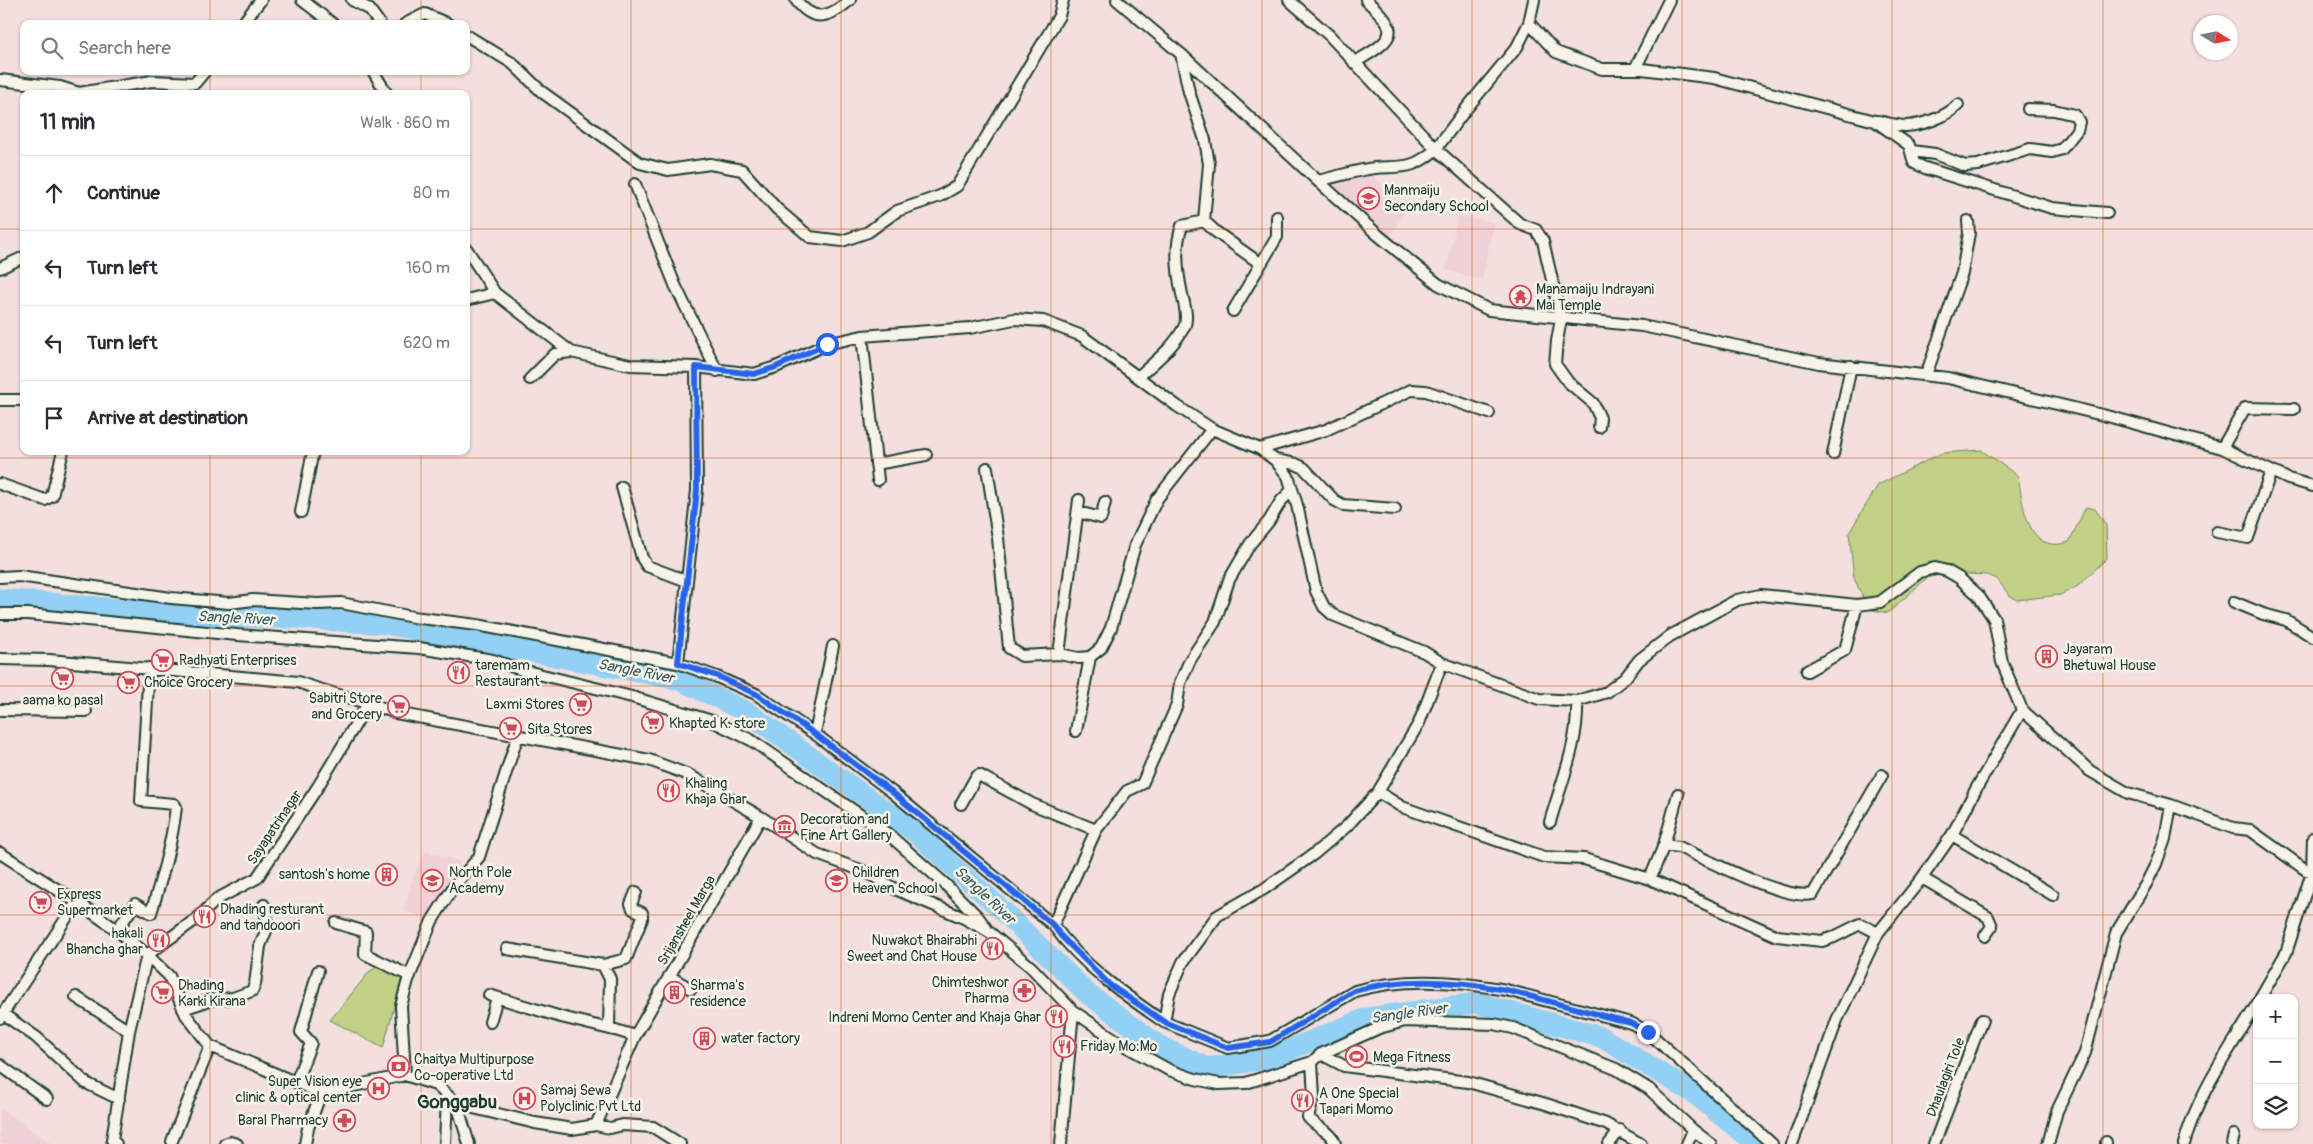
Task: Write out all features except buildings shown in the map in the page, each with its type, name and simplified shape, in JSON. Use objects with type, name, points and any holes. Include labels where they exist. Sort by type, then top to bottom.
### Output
[{"type":"street","points":[[245,20],[261,0]]},
{"type":"street","points":[[302,0],[328,20]]},
{"type":"street","points":[[352,0],[369,10],[377,20]]},
{"type":"street","points":[[796,0],[804,10],[815,16],[828,15],[850,0]]},
{"type":"street","points":[[470,37],[512,63],[542,92],[640,163],[668,170],[710,164],[742,170],[777,209],[810,237],[842,241],[868,232],[897,211],[940,196],[957,186],[1059,16],[1063,0]]},
{"type":"street","points":[[1117,0],[1181,54],[1378,235],[1438,284],[1489,310],[1642,326],[1819,363],[1948,378],[2111,417],[2222,448],[2288,479],[2313,486]]},
{"type":"street","points":[[1289,0],[1330,36],[1436,149],[1520,224],[1536,230],[1543,241],[1561,319],[1555,364],[1568,382],[1593,403],[1600,418],[1599,427]]},
{"type":"street","points":[[1354,63],[1385,42],[1390,32],[1388,24],[1366,0]]},
{"type":"street","points":[[1318,181],[1374,168],[1399,168],[1424,160],[1436,149],[1517,47],[1529,23],[1534,0]]},
{"type":"street","points":[[1635,69],[1669,0]]},
{"type":"street","points":[[413,20],[425,14],[439,20]]},
{"type":"street","points":[[1529,23],[1556,52],[1602,69],[1635,69],[1714,78],[1875,121],[1906,126],[1951,112],[1958,105]]},
{"type":"street","points":[[1181,54],[1189,92],[1205,140],[1209,164],[1204,221]]},
{"type":"street","points":[[97,90],[152,81],[195,82],[201,75]]},
{"type":"street","points":[[375,75],[385,90]]},
{"type":"street","points":[[0,80],[60,86],[71,90]]},
{"type":"street","points":[[1912,151],[1935,154],[1965,166],[1978,165],[2030,149],[2052,152],[2062,149],[2077,130],[2079,122],[2074,116],[2054,110],[2028,109]]},
{"type":"street","points":[[1875,121],[1909,145],[1914,163],[1925,168],[2052,208],[2107,213]]},
{"type":"street","points":[[635,184],[675,285],[717,371]]},
{"type":"street","points":[[1233,311],[1277,237],[1277,217]]},
{"type":"street","points":[[1204,221],[1216,232],[1261,264]]},
{"type":"street","points":[[1139,376],[1165,352],[1185,323],[1186,310],[1178,272],[1177,239],[1182,226],[1204,221]]},
{"type":"street","points":[[1926,375],[1962,273],[1969,233],[1968,221]]},
{"type":"street","points":[[470,254],[495,293],[571,352]]},
{"type":"street","points":[[0,268],[20,259]]},
{"type":"street","points":[[470,299],[495,293]]},
{"type":"street","points":[[530,380],[555,354],[571,352],[630,365],[696,367],[754,374],[776,367],[827,344],[862,336],[970,328],[1014,319],[1043,320],[1082,336],[1139,376],[1177,406],[1212,429],[1260,449],[1275,460],[1288,476],[1316,591],[1324,607],[1333,615],[1397,640],[1442,663],[1540,699],[1577,701],[1608,692],[1625,678],[1639,660],[1670,636],[1737,600],[1761,595],[1857,605],[1880,602],[1920,572],[1935,568],[1947,571],[1959,578],[1978,595],[1994,619],[2002,662],[2022,710],[2090,771],[2128,793],[2171,805],[2233,828],[2250,830],[2306,870],[2312,872]]},
{"type":"street","points":[[862,336],[878,480]]},
{"type":"street","points":[[1833,454],[1851,366]]},
{"type":"street","points":[[678,663],[697,490],[696,367]]},
{"type":"street","points":[[1260,449],[1326,430],[1411,390],[1426,391],[1488,413]]},
{"type":"street","points":[[0,400],[20,400]]},
{"type":"street","points":[[2222,448],[2245,408],[2294,409]]},
{"type":"street","points":[[988,468],[998,538],[1009,648],[1022,656],[1059,654],[1079,658],[1090,657],[1101,648],[1111,628],[1135,546],[1157,499],[1212,429]]},
{"type":"street","points":[[0,484],[45,500],[52,496],[62,455]]},
{"type":"street","points":[[301,512],[312,455]]},
{"type":"street","points":[[876,464],[926,455]]},
{"type":"street","points":[[1275,460],[1296,464],[1304,468],[1334,500],[1343,505],[1395,509]]},
{"type":"street","points":[[2217,532],[2248,538],[2271,471]]},
{"type":"street","points":[[622,488],[642,558],[647,566],[687,581]]},
{"type":"street","points":[[1053,925],[1096,830],[1127,791],[1142,784],[1176,705],[1180,682],[1190,660],[1215,622],[1229,580],[1250,544],[1269,521],[1280,501],[1292,490]]},
{"type":"street","points":[[1059,654],[1079,500]]},
{"type":"street","points":[[1078,512],[1101,518],[1105,502]]},
{"type":"street","points":[[0,576],[19,576],[170,598],[229,603],[253,600],[317,604],[341,603],[413,617],[477,625],[678,663],[717,676],[756,694],[815,734],[892,792],[1053,925],[1061,936],[1111,986],[1164,1022],[1228,1048],[1270,1042],[1354,991],[1368,987],[1422,982],[1488,986],[1631,1023],[1648,1032],[1772,1144]]},
{"type":"street","points":[[2234,602],[2286,620],[2313,637]]},
{"type":"street","points":[[1808,671],[1844,650],[1857,605]]},
{"type":"street","points":[[0,614],[28,614],[237,635],[420,648],[492,660],[522,670],[632,697],[712,721],[751,740],[888,834],[945,884],[978,917],[988,931],[1031,967],[1073,1010],[1122,1044],[1169,1070],[1195,1079],[1219,1084],[1246,1083],[1312,1062],[1321,1054],[1380,1028],[1405,1021],[1494,1024],[1522,1032],[1616,1069],[1649,1090],[1692,1130],[1711,1144]]},
{"type":"street","points":[[815,734],[833,646]]},
{"type":"street","points":[[1076,731],[1090,657]]},
{"type":"street","points":[[0,659],[49,660],[298,682],[332,694],[369,702],[396,713],[649,760],[689,775],[761,817],[817,854],[866,872],[895,889],[988,931]]},
{"type":"street","points":[[1164,1022],[1169,994],[1183,962],[1217,916],[1264,889],[1314,854],[1346,826],[1378,792],[1419,723],[1442,663]]},
{"type":"street","points":[[117,930],[135,904],[151,913],[168,858],[176,807],[174,804],[141,801],[149,668]]},
{"type":"street","points":[[1550,822],[1574,740],[1578,721],[1577,701]]},
{"type":"street","name":"Sayapatrinagar","points":[[147,955],[198,917],[217,898],[257,878],[327,773],[369,702]]},
{"type":"street","points":[[0,710],[86,711]]},
{"type":"street","points":[[1792,1144],[1838,1020],[1878,933],[1922,878],[1952,835],[1976,789],[2022,710]]},
{"type":"street","points":[[405,1075],[401,1006],[410,976],[432,921],[454,886],[480,857],[518,735]]},
{"type":"street","points":[[961,804],[979,775],[1032,804],[1096,830]]},
{"type":"street","points":[[1664,845],[1679,847],[1776,888],[1799,895],[1813,894],[1882,775]]},
{"type":"street","points":[[1378,792],[1402,807],[1544,857],[1584,859],[1650,879],[1777,936],[1822,941],[1860,924],[1878,933]]},
{"type":"street","points":[[1650,879],[1664,845],[1678,794]]},
{"type":"street","points":[[2048,1144],[2057,1111],[2085,1053],[2116,933],[2156,864],[2165,839],[2171,805]]},
{"type":"street","name":"Srijansheel Marga","points":[[596,1125],[635,1036],[761,817]]},
{"type":"street","points":[[1952,835],[2053,895]]},
{"type":"street","points":[[2262,994],[2286,952],[2312,872],[2313,838]]},
{"type":"street","points":[[0,853],[77,902],[117,930],[147,955],[169,976],[183,1009],[210,1046],[321,1093],[405,1075],[436,1085],[447,1097],[457,1104],[572,1129],[596,1125],[610,1128],[623,1125],[653,1127],[680,1144]]},
{"type":"street","points":[[1922,878],[1988,917],[1992,926],[1985,936]]},
{"type":"street","points":[[507,949],[603,965],[613,961],[620,962],[626,959],[631,950],[642,919],[642,913],[633,909],[632,904],[636,892]]},
{"type":"street","points":[[77,902],[1,1016],[36,1037],[86,1083],[119,1099]]},
{"type":"street","points":[[183,1009],[210,1000],[233,998],[252,991],[255,984],[260,946],[268,926],[264,905]]},
{"type":"street","points":[[336,923],[366,932],[365,954],[410,976]]},
{"type":"street","points":[[116,1144],[112,1140],[128,1031],[147,955]]},
{"type":"street","points":[[603,965],[610,979],[609,1028],[614,1030]]},
{"type":"street","points":[[296,1082],[311,1042],[301,1032],[318,971]]},
{"type":"street","points":[[670,976],[691,989]]},
{"type":"street","points":[[490,1022],[493,996],[561,1018],[635,1036]]},
{"type":"street","points":[[76,997],[128,1031]]},
{"type":"street","points":[[1060,1144],[1073,1010]]},
{"type":"street","points":[[2184,1144],[2196,1111],[2253,1011]]},
{"type":"street","name":"Dhaulagiri Tole","points":[[1934,1144],[1982,1020]]},
{"type":"street","points":[[172,1141],[210,1046]]},
{"type":"street","points":[[1321,1054],[1344,1066],[1468,1082],[1546,1104],[1620,1130],[1641,1144]]},
{"type":"street","points":[[1312,1062],[1314,1097],[1308,1117],[1312,1122],[1333,1136],[1335,1144]]},
{"type":"street","points":[[0,1065],[47,1099]]},
{"type":"street","points":[[305,1144],[308,1128],[321,1093]]},
{"type":"street","points":[[444,1144],[447,1097]]},
{"type":"street","points":[[457,1104],[469,1144]]},
{"type":"street","points":[[1609,1144],[1620,1130]]},
{"type":"street","points":[[1687,1144],[1692,1130]]},
{"type":"street","points":[[225,1144],[230,1142],[236,1144]]},
{"type":"shaded area","name":"Manmaiju Secondary School","points":[[1372,174],[1405,210],[1389,238],[1329,186]]},
{"type":"shaded area","points":[[1458,216],[1494,222],[1482,280],[1446,270]]},
{"type":"shaded area","name":"North Pole Academy","points":[[426,851],[461,862],[449,888],[429,918],[403,911],[415,872]]},
{"type":"shaded area","points":[[0,1108],[52,1144],[0,1144]]},
{"type":"green space","points":[[1981,450],[2018,476],[2029,524],[2035,534],[2044,541],[2055,544],[2069,542],[2086,507],[2095,509],[2106,525],[2107,558],[2078,586],[2060,595],[2017,600],[2009,595],[1997,579],[1988,575],[1947,573],[1927,578],[1888,613],[1868,609],[1854,578],[1849,533],[1878,485],[1942,453]]},
{"type":"green space","points":[[382,965],[403,974],[383,1048],[330,1020],[370,971]]},
{"type":"waterway","name":"Sangle River","points":[[0,599],[215,617],[293,618],[386,624],[680,680],[747,712],[915,832],[1002,910],[1088,994],[1158,1045],[1207,1068],[1267,1059],[1367,1018],[1477,1003],[1601,1037],[1695,1094],[1756,1144]]},
{"type":"place","name":"Manmaiju Secondary School","points":[[1368,198]]},
{"type":"place","name":"Manamaiju Indrayani Mai Temple","points":[[1520,297]]},
{"type":"place","name":"Jayaram Bhetuwal House","points":[[2047,657]]},
{"type":"place","name":"Radhyati Enterprises","points":[[163,660]]},
{"type":"place","name":"taremam Restaurant","points":[[459,673]]},
{"type":"place","name":"aama ko pasal","points":[[63,678]]},
{"type":"place","name":"Choice Grocery","points":[[128,682]]},
{"type":"place","name":"Laxmi Stores","points":[[580,704]]},
{"type":"place","name":"Sabitri Store and Grocery","points":[[398,706]]},
{"type":"place","name":"Khapted K. store","points":[[653,723]]},
{"type":"place","name":"Sita Stores","points":[[511,729]]},
{"type":"place","name":"Khaling Khaja Ghar","points":[[669,791]]},
{"type":"place","name":"Decoration and Fine Art Gallery","points":[[784,827]]},
{"type":"place","name":"santosh's home","points":[[386,874]]},
{"type":"place","name":"North Pole Academy","points":[[433,880]]},
{"type":"place","name":"Children Heaven School","points":[[836,880]]},
{"type":"place","name":"Express Supermarket","points":[[41,902]]},
{"type":"place","name":"Dhading resturant and tandooori","points":[[204,917]]},
{"type":"place","name":"hakali Bhancha ghar","points":[[159,941]]},
{"type":"place","name":"Nuwakot Bhairabhi Sweet and Chat House","points":[[993,948]]},
{"type":"place","name":"Chimteshwor Pharma","points":[[1025,990]]},
{"type":"place","name":"Dhading Karki Kirana","points":[[162,993]]},
{"type":"place","name":"Sharma's residence","points":[[674,993]]},
{"type":"place","name":"Indreni Momo Center and Khaja Ghar","points":[[1057,1017]]},
{"type":"place","name":"water factory","points":[[705,1038]]},
{"type":"place","name":"Friday Mo:Mo","points":[[1064,1046]]},
{"type":"place","name":"Mega Fitness","points":[[1357,1057]]},
{"type":"place","name":"Chaitya Multipurpose Co-operative Ltd","points":[[398,1067]]},
{"type":"place","name":"Super Vision eye clinic & optical center","points":[[378,1089]]},
{"type":"place","name":"Samaj Sewa Polyclinic Pvt Ltd","points":[[524,1098]]},
{"type":"place","name":"A One Special Tapari Momo","points":[[1303,1101]]},
{"type":"place","name":"Baral Pharmacy","points":[[344,1120]]},
{"type":"district","name":"Gonggabu","points":[[457,1101]]},
{"type":"route","points":[[827,344],[776,367],[754,374],[696,367],[697,490],[678,663],[717,676],[756,694],[815,734],[892,792],[1053,925],[1061,936],[1111,986],[1164,1022],[1228,1048],[1270,1042],[1354,991],[1368,987],[1422,982],[1488,986],[1576,1007],[1631,1023],[1648,1032]]}]
